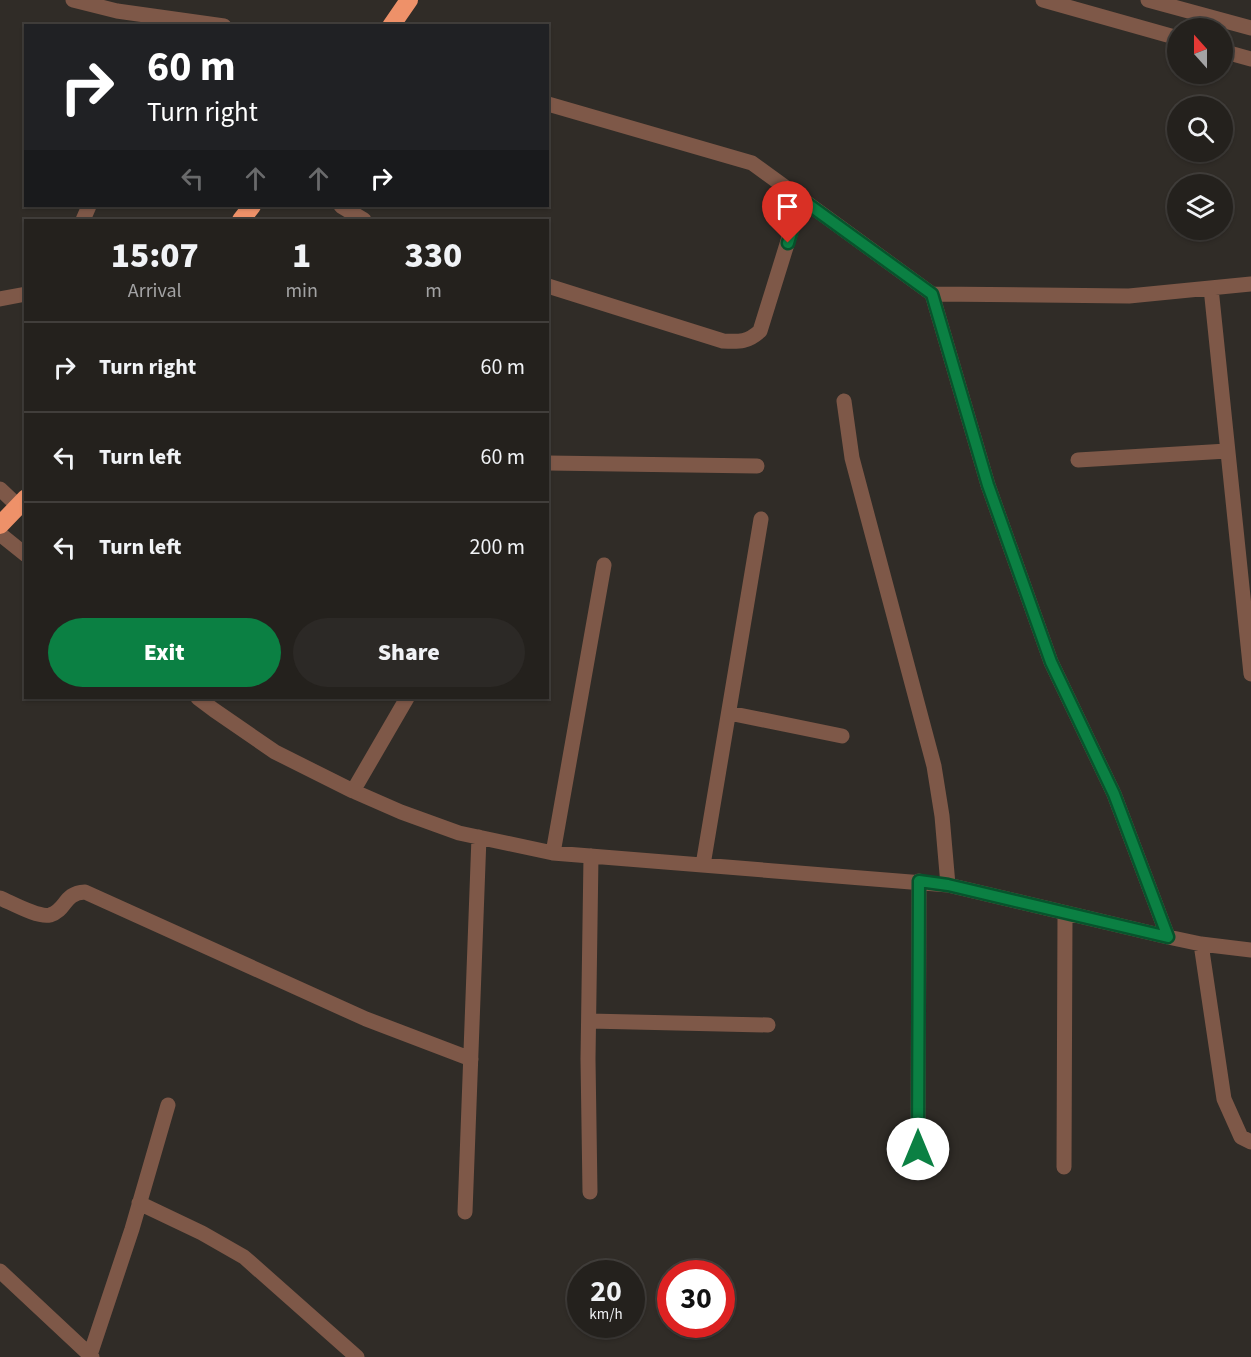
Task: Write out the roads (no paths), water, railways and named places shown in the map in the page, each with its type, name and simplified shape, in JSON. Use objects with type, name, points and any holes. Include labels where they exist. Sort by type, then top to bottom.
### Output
[{"type":"highway","points":[[392,24],[409,0]]},
{"type":"highway","points":[[242,219],[251,207]]},
{"type":"highway","points":[[0,525],[22,502]]},
{"type":"street","points":[[73,0],[145,20],[198,24]]},
{"type":"street","points":[[1043,0],[1167,35]]},
{"type":"street","points":[[1148,0],[1251,28]]},
{"type":"street","points":[[1233,54],[1251,58]]},
{"type":"street","points":[[549,104],[752,163],[932,294],[1129,296],[1251,284]]},
{"type":"street","points":[[549,286],[723,341],[742,343],[760,331],[801,199]]},
{"type":"street","points":[[343,207],[362,219]]},
{"type":"street","points":[[1211,288],[1251,674]]},
{"type":"street","points":[[0,299],[24,294]]},
{"type":"street","points":[[932,294],[988,485],[1051,662],[1114,794],[1168,937]]},
{"type":"street","points":[[844,401],[852,458],[934,766],[942,816],[948,885]]},
{"type":"street","points":[[1078,460],[1227,451]]},
{"type":"street","points":[[549,463],[757,466]]},
{"type":"street","points":[[0,489],[22,502]]},
{"type":"street","points":[[703,865],[761,519]]},
{"type":"street","points":[[0,534],[24,553]]},
{"type":"street","points":[[553,853],[604,565]]},
{"type":"street","points":[[199,699],[275,752],[353,791],[401,812],[459,833],[553,853],[948,885],[1168,937],[1201,944],[1251,950]]},
{"type":"street","points":[[353,791],[406,699]]},
{"type":"street","points":[[729,713],[842,736]]},
{"type":"street","points":[[465,1212],[479,837]]},
{"type":"street","points":[[590,1192],[591,856]]},
{"type":"street","points":[[918,1149],[919,881]]},
{"type":"street","points":[[0,898],[39,914],[49,915],[57,911],[67,898],[76,892],[85,892],[356,1014],[471,1059]]},
{"type":"street","points":[[1064,1167],[1065,914]]},
{"type":"street","points":[[1201,944],[1224,1099],[1242,1137],[1251,1142]]},
{"type":"street","points":[[589,1021],[768,1025]]},
{"type":"street","points":[[0,1271],[91,1356],[140,1203],[168,1105]]},
{"type":"street","points":[[140,1203],[202,1233],[244,1257],[357,1357]]}]
